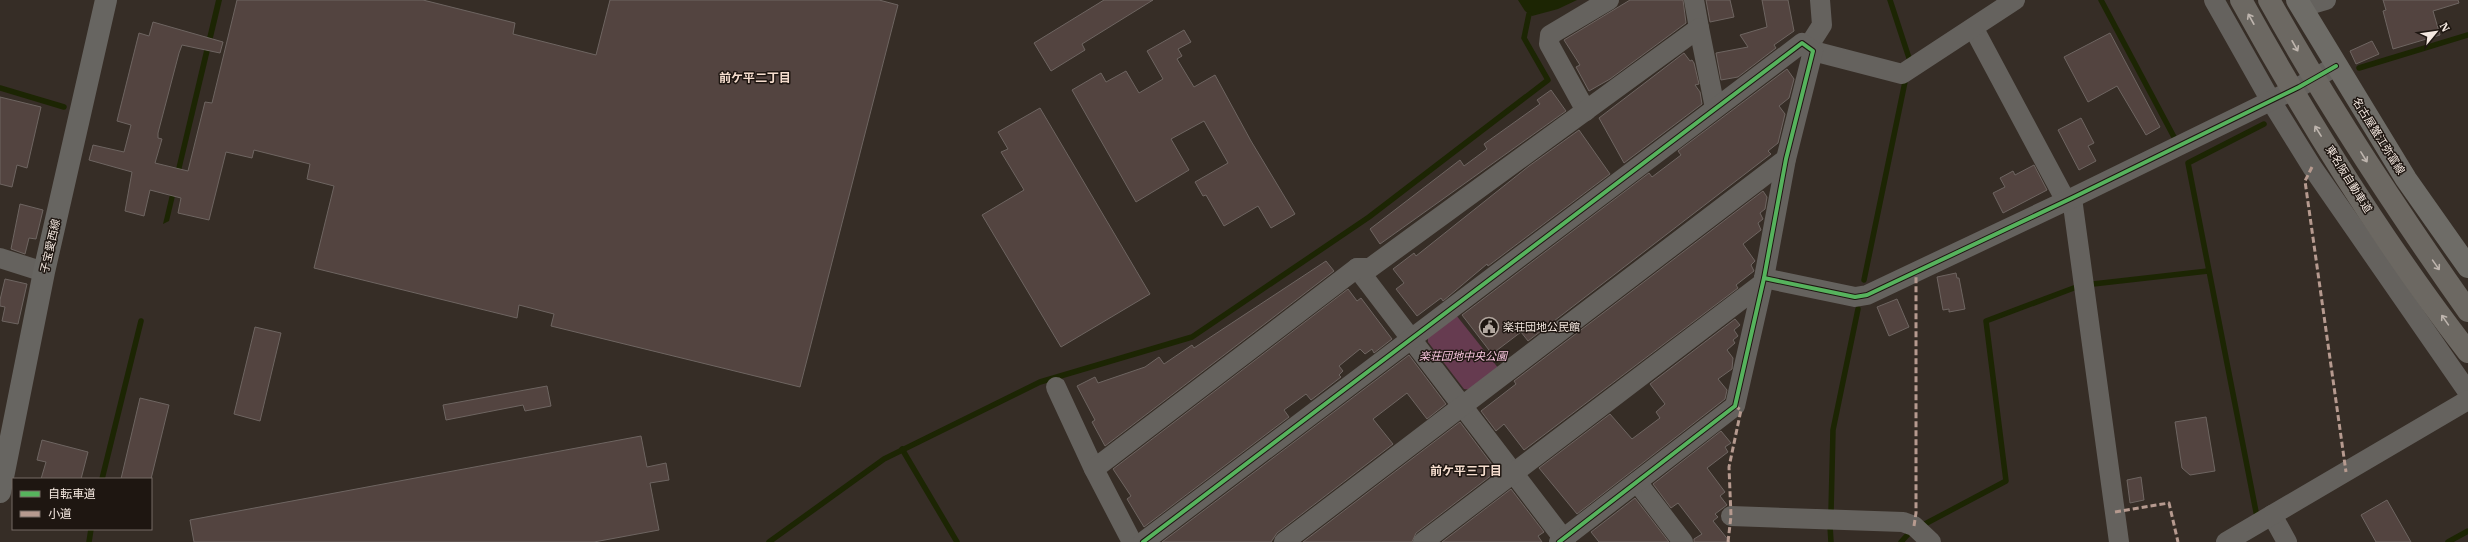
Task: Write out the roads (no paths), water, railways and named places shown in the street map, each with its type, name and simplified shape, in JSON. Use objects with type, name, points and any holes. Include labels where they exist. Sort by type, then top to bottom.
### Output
[{"type":"highway","name":"東名阪自動車道","points":[[2241,0],[2278,67],[2378,225],[2468,352]]},
{"type":"highway","points":[[2269,0],[2299,54],[2397,210],[2468,311]]},
{"type":"main road","name":"子宝愛西線","points":[[0,492],[44,272],[106,0]]},
{"type":"main road","name":"名古屋蟹江弥富線","points":[[2299,4],[2406,179],[2468,267]]},
{"type":"street","points":[[1586,111],[1549,44],[1550,35],[1609,0]]},
{"type":"street","points":[[1694,0],[1715,108]]},
{"type":"street","points":[[1357,268],[1514,473],[1563,541],[1735,406],[1763,281],[1786,159],[1810,49],[1822,26],[1820,0]]},
{"type":"street","points":[[1143,542],[1802,43],[1810,49],[1902,74],[1974,29],[2015,0]]},
{"type":"street","points":[[2214,0],[2271,101],[2312,167],[2468,392]]},
{"type":"street","points":[[2299,4],[2326,0]]},
{"type":"street","points":[[1094,469],[1357,268],[1370,268],[1699,28]]},
{"type":"street","points":[[1974,29],[2069,200],[2119,542]]},
{"type":"street","points":[[1423,542],[1763,281],[1855,297],[1867,295],[2069,200],[2271,101],[2336,66]]},
{"type":"street","points":[[1284,542],[1786,159]]},
{"type":"street","points":[[0,258],[44,272]]},
{"type":"street","points":[[1056,387],[1094,469],[1132,542]]},
{"type":"street","points":[[2226,542],[2468,400]]},
{"type":"street","points":[[1637,482],[1683,542]]},
{"type":"street","points":[[2272,515],[2288,542]]},
{"type":"street","points":[[1731,516],[1903,522],[1914,526],[1931,542]]},
{"type":"waterway","points":[[1890,0],[1910,61]]},
{"type":"waterway","points":[[2101,0],[2174,137]]},
{"type":"waterway","points":[[769,542],[884,459],[1040,382],[1192,337],[1369,217],[1548,80],[1524,38],[1529,14]]},
{"type":"waterway","points":[[2359,68],[2468,35]]},
{"type":"waterway","points":[[1864,280],[1906,77]]},
{"type":"waterway","points":[[0,88],[64,107]]},
{"type":"waterway","points":[[2257,517],[2188,163],[2264,124]]},
{"type":"waterway","points":[[2093,284],[2208,271]]},
{"type":"waterway","points":[[1923,525],[2006,481],[1986,321],[2079,286]]},
{"type":"waterway","points":[[1831,512],[1833,430],[1858,309]]},
{"type":"waterway","points":[[102,478],[141,321]]},
{"type":"waterway","points":[[902,449],[957,542]]},
{"type":"waterway","points":[[1830,526],[1831,542]]},
{"type":"waterway","points":[[89,542],[91,530]]},
{"type":"waterway","points":[[1901,542],[1911,531]]},
{"type":"waterway","points":[[2448,542],[2468,531]]},
{"type":"place","name":"楽荘団地公民館","points":[[1489,327]]},
{"type":"district","name":"前ケ平二丁目","points":[[755,78]]},
{"type":"district","name":"前ケ平三丁目","points":[[1466,471]]},
{"type":"park label","name":"楽荘団地中央公園","points":[[1463,356]]}]
